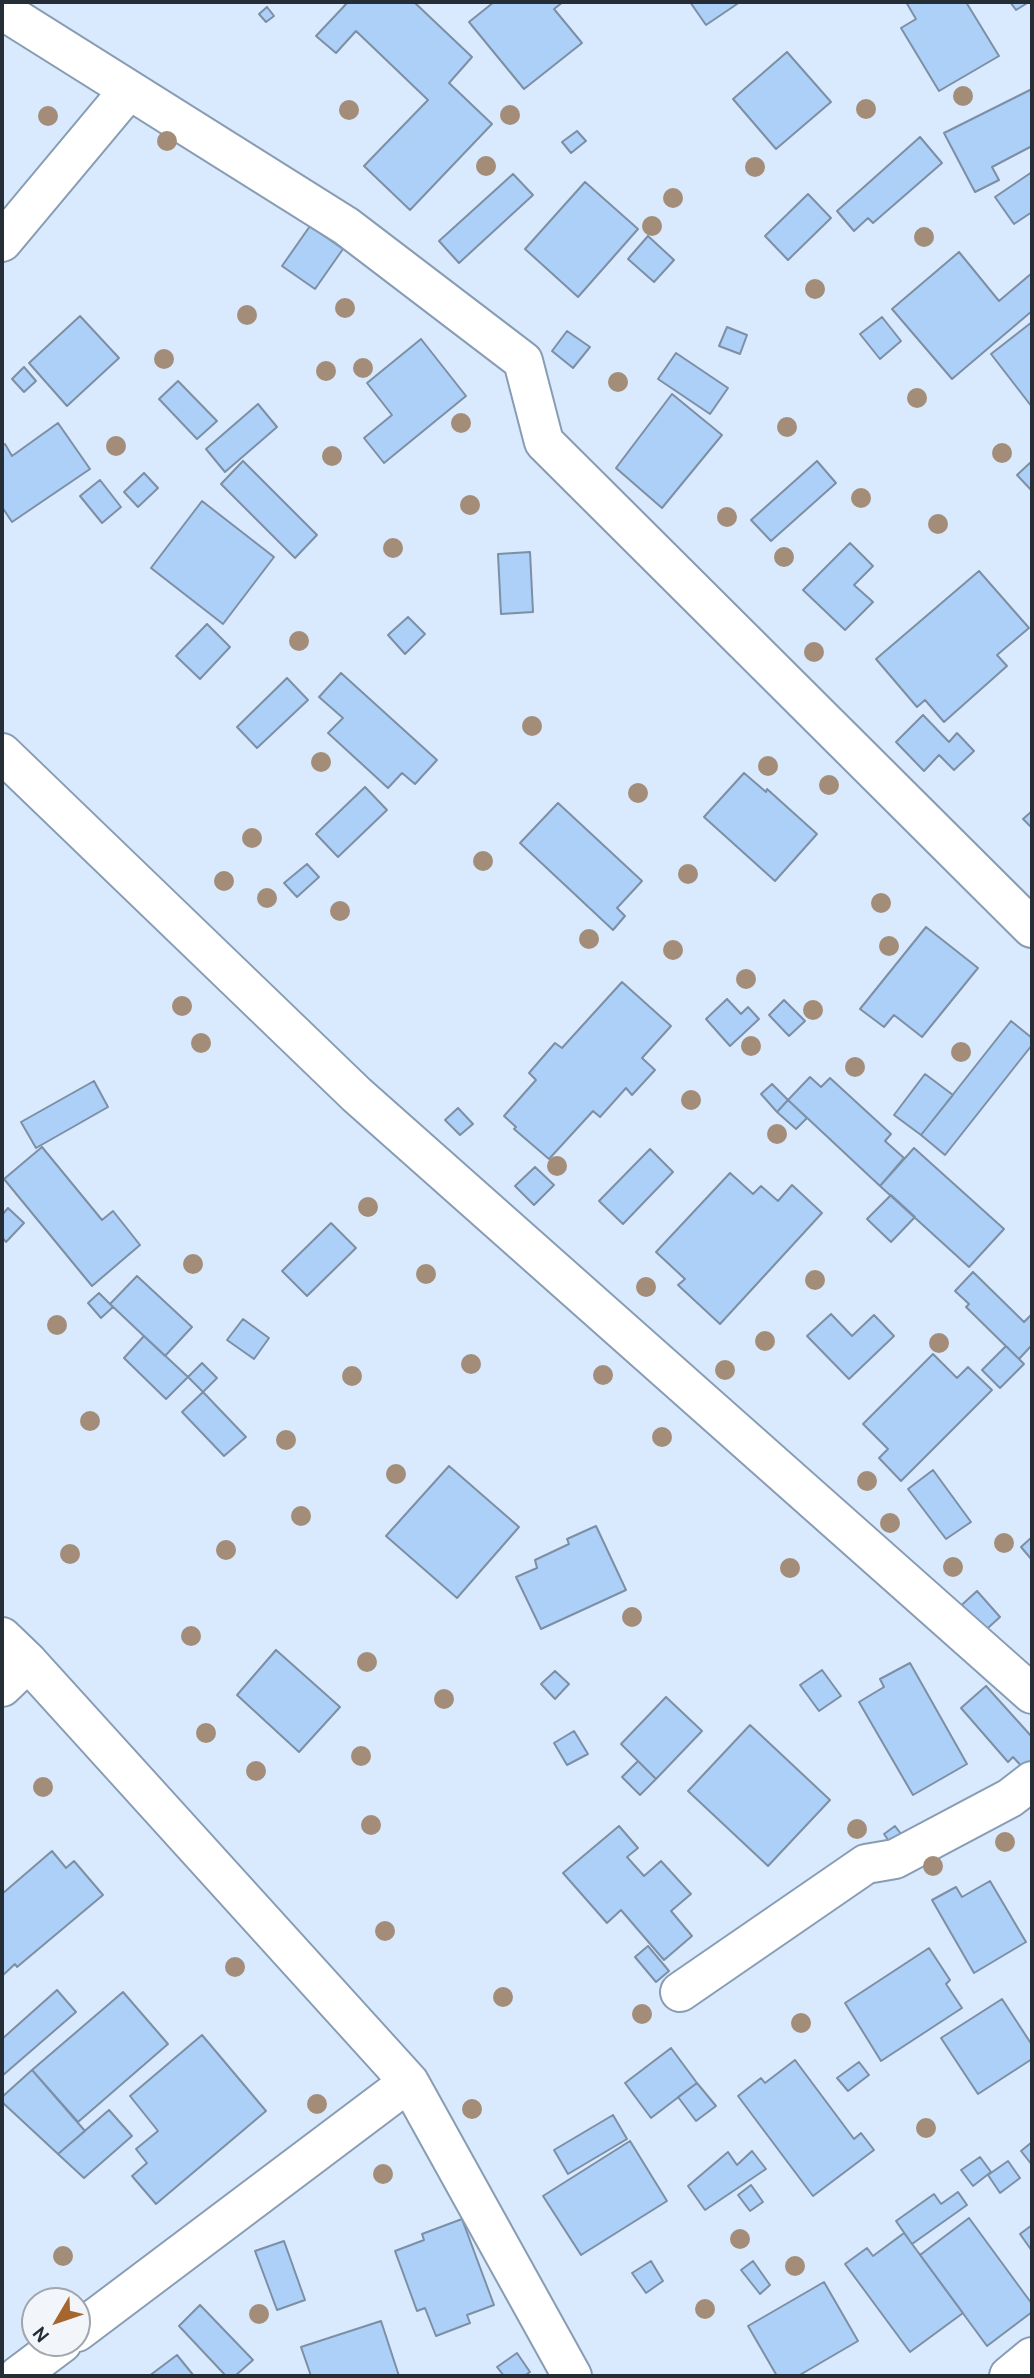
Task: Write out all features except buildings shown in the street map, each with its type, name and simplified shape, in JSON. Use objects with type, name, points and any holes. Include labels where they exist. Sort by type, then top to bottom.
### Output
[{"type":"street","points":[[2,10],[346,226],[523,361],[544,442],[1032,928]]},
{"type":"street","points":[[2,242],[129,90]]},
{"type":"street","points":[[2,753],[357,1095],[1032,1694]]},
{"type":"street","points":[[11,1662],[409,2082],[572,2376]]},
{"type":"street","points":[[680,1992],[866,1864],[895,1859],[1010,1798],[1032,1781]]},
{"type":"street","points":[[91,2321],[409,2082]]},
{"type":"street","points":[[18,2376],[43,2357]]},
{"type":"street","points":[[1009,2376],[1032,2357]]}]
